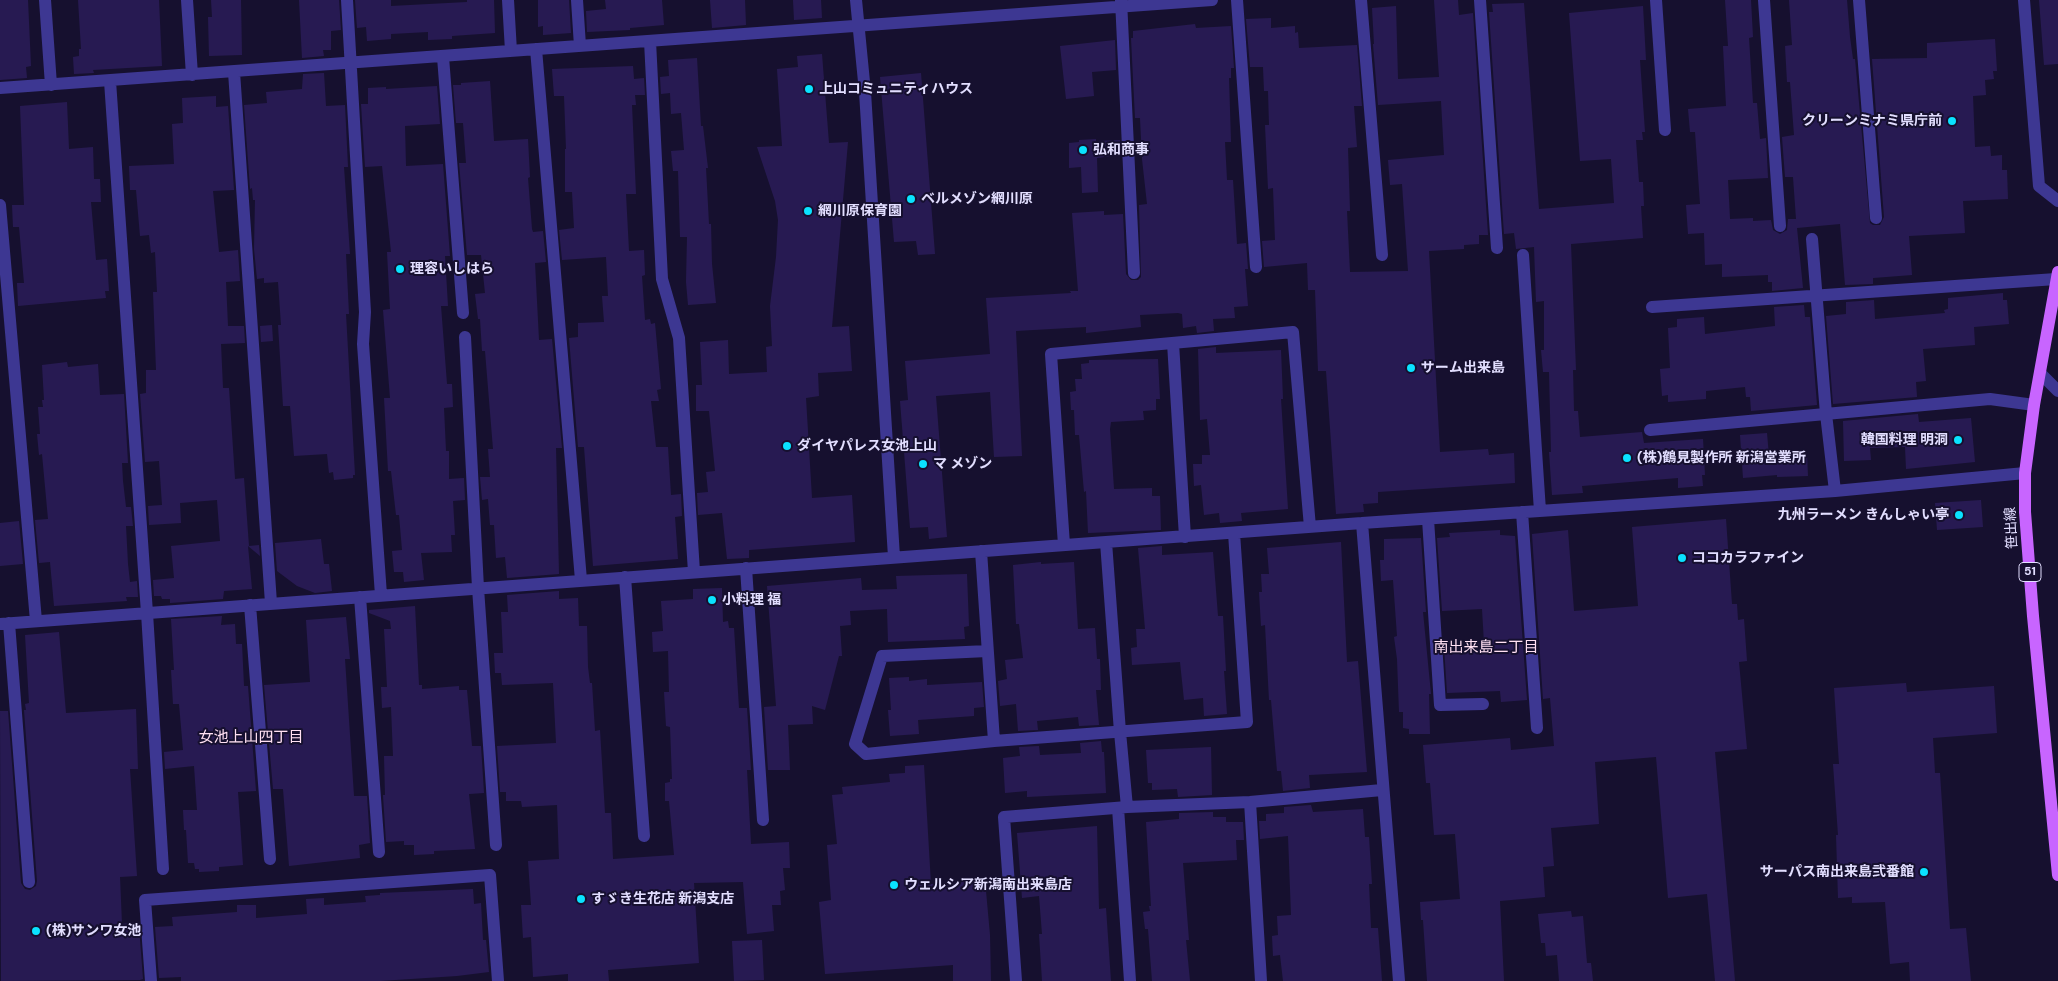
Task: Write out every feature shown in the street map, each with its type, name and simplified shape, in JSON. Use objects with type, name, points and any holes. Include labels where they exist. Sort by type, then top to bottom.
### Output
[{"type":"main road","name":"笹出線","points":[[2057,276],[2034,405],[2025,473],[2025,512],[2058,875]]},
{"type":"street","points":[[44,0],[51,85]]},
{"type":"street","points":[[187,0],[192,76]]},
{"type":"street","points":[[347,0],[365,312],[363,344],[381,595]]},
{"type":"street","points":[[508,0],[510,51]]},
{"type":"street","points":[[577,0],[580,46]]},
{"type":"street","points":[[856,0],[865,92],[894,557]]},
{"type":"street","points":[[0,88],[351,64],[1121,3],[1212,0]]},
{"type":"street","points":[[1238,0],[1256,267]]},
{"type":"street","points":[[1361,0],[1382,255]]},
{"type":"street","points":[[1480,0],[1497,248]]},
{"type":"street","points":[[1656,0],[1665,130]]},
{"type":"street","points":[[1764,0],[1780,226]]},
{"type":"street","points":[[1859,0],[1876,218]]},
{"type":"street","points":[[2024,0],[2039,186],[2058,201]]},
{"type":"street","points":[[1121,3],[1134,273]]},
{"type":"street","points":[[650,41],[662,279],[679,338],[694,572]]},
{"type":"street","points":[[536,49],[581,580]]},
{"type":"street","points":[[443,56],[463,313]]},
{"type":"street","points":[[234,72],[271,604]]},
{"type":"street","points":[[110,81],[147,613],[162,870]]},
{"type":"street","points":[[0,205],[36,621]]},
{"type":"street","points":[[1812,238],[1826,414],[1835,491]]},
{"type":"street","points":[[1523,255],[1540,511]]},
{"type":"street","points":[[1652,307],[1818,297],[2057,276]]},
{"type":"street","points":[[1064,545],[1051,354],[1293,332],[1310,527]]},
{"type":"street","points":[[465,337],[478,588],[496,844]]},
{"type":"street","points":[[1173,343],[1185,537]]},
{"type":"street","points":[[2040,373],[2058,390]]},
{"type":"street","points":[[1650,430],[1990,398],[2034,405]]},
{"type":"street","points":[[29,882],[4,624],[894,557],[1234,534],[1428,518],[1835,491],[2025,473]]},
{"type":"street","points":[[1522,512],[1537,728]]},
{"type":"street","points":[[1428,518],[1440,705],[1483,704]]},
{"type":"street","points":[[1362,523],[1398,981]]},
{"type":"street","points":[[988,651],[882,656],[855,744],[866,754],[994,741],[1247,722],[1234,534]]},
{"type":"street","points":[[1106,542],[1120,732],[1130,981]]},
{"type":"street","points":[[981,551],[994,741]]},
{"type":"street","points":[[746,568],[763,820]]},
{"type":"street","points":[[625,577],[644,836]]},
{"type":"street","points":[[360,597],[380,852]]},
{"type":"street","points":[[250,605],[270,859]]},
{"type":"street","points":[[1016,981],[1004,817],[1123,808],[1250,802],[1382,790]]},
{"type":"street","points":[[1250,802],[1261,981]]},
{"type":"street","points":[[150,981],[145,900],[490,875],[498,981]]},
{"type":"building","points":[[0,0],[28,0],[31,66],[26,67],[27,78],[0,80]]},
{"type":"building","points":[[78,0],[159,0],[162,66],[93,70],[94,73],[74,74],[73,57],[79,56],[79,49],[81,49]]},
{"type":"building","points":[[211,0],[241,0],[242,55],[209,56],[208,17],[212,17]]},
{"type":"building","points":[[299,0],[339,0],[341,30],[331,31],[331,50],[323,50],[324,56],[302,58]]},
{"type":"building","points":[[355,0],[391,0],[391,6],[467,2],[467,0],[494,0],[495,33],[428,40],[428,32],[391,34],[391,39],[367,41],[366,27],[357,28]]},
{"type":"building","points":[[538,0],[569,0],[571,33],[543,35],[543,26],[538,27]]},
{"type":"building","points":[[605,0],[662,0],[664,25],[630,28],[630,30],[587,32],[586,11],[606,9]]},
{"type":"building","points":[[710,0],[745,0],[746,25],[712,28]]},
{"type":"building","points":[[793,0],[821,0],[822,18],[794,20]]},
{"type":"building","points":[[1434,0],[1458,0],[1459,15],[1473,13],[1488,235],[1479,235],[1479,244],[1464,245],[1464,249],[1429,251],[1440,452],[1488,449],[1489,455],[1514,453],[1515,483],[1378,492],[1378,503],[1363,504],[1364,512],[1336,514],[1326,371],[1318,371],[1315,290],[1308,290],[1307,263],[1264,267],[1262,241],[1275,240],[1273,188],[1268,189],[1265,125],[1269,125],[1268,91],[1264,91],[1263,67],[1250,67],[1246,19],[1271,18],[1271,28],[1295,26],[1295,33],[1298,32],[1299,48],[1357,45],[1362,106],[1354,106],[1357,147],[1348,148],[1350,211],[1347,211],[1350,272],[1408,271],[1402,184],[1390,185],[1388,160],[1444,155],[1441,101],[1378,105],[1372,8],[1396,6],[1398,79],[1439,77]]},
{"type":"building","points":[[1725,0],[1751,0],[1753,37],[1749,38],[1753,103],[1757,103],[1760,139],[1766,138],[1768,178],[1728,180],[1730,219],[1753,218],[1753,221],[1771,220],[1773,230],[1780,234],[1787,230],[1788,219],[1796,219],[1793,177],[1785,177],[1782,137],[1794,135],[1790,82],[1787,82],[1785,46],[1792,45],[1789,0],[1847,0],[1850,37],[1853,59],[1855,59],[1870,223],[1880,225],[1884,217],[1872,59],[1927,58],[1927,43],[1995,39],[1997,71],[1993,71],[1994,79],[1985,80],[1986,95],[1973,96],[1975,147],[1990,146],[1991,156],[2002,155],[2002,170],[2007,170],[2008,199],[1963,201],[1965,233],[1909,236],[1912,275],[1873,278],[1873,284],[1845,285],[1840,224],[1797,228],[1803,288],[1772,291],[1772,282],[1768,282],[1768,275],[1722,277],[1722,264],[1705,265],[1704,233],[1688,234],[1686,205],[1700,204],[1695,132],[1690,132],[1688,109],[1726,106],[1723,46],[1728,46]]},
{"type":"building","points":[[2039,0],[2058,0],[2058,64],[2044,65]]},
{"type":"building","points":[[1524,3],[1539,209],[1614,203],[1611,159],[1580,161],[1569,13],[1643,6],[1646,60],[1640,60],[1645,132],[1642,132],[1643,140],[1636,140],[1639,182],[1643,182],[1644,206],[1641,206],[1643,238],[1571,244],[1576,370],[1573,370],[1574,411],[1578,411],[1580,437],[1642,432],[1644,443],[1703,439],[1705,475],[1702,475],[1703,486],[1678,488],[1678,478],[1582,486],[1583,493],[1552,495],[1549,452],[1551,452],[1549,372],[1543,372],[1541,350],[1544,350],[1544,301],[1536,302],[1534,247],[1516,249],[1514,233],[1504,234],[1489,12],[1493,12],[1492,4]]},
{"type":"building","points":[[1195,24],[1196,28],[1231,26],[1234,68],[1231,68],[1231,78],[1229,78],[1231,142],[1225,142],[1227,180],[1233,180],[1237,244],[1246,243],[1248,269],[1245,269],[1248,306],[1234,307],[1235,318],[1213,319],[1214,331],[1197,333],[1196,326],[1183,328],[1182,314],[1178,313],[1140,315],[1141,327],[1086,333],[1086,327],[1016,331],[1022,456],[994,457],[990,392],[936,396],[947,537],[929,539],[928,527],[910,528],[900,401],[908,400],[905,361],[990,354],[986,298],[1078,291],[1072,213],[1104,211],[1104,215],[1123,214],[1126,274],[1131,280],[1138,280],[1141,277],[1139,205],[1147,204],[1140,118],[1135,118],[1131,38],[1133,38],[1133,31]]},
{"type":"building","points":[[1115,40],[1116,70],[1092,72],[1094,96],[1066,99],[1060,46]]},
{"type":"building","points":[[822,54],[829,143],[848,142],[832,327],[849,326],[852,371],[818,373],[819,396],[806,398],[812,498],[852,495],[855,542],[749,550],[749,558],[727,559],[722,513],[698,515],[697,493],[708,492],[706,472],[715,471],[709,411],[696,411],[696,385],[702,385],[700,342],[728,340],[729,374],[767,372],[766,347],[772,346],[770,306],[778,220],[775,201],[757,147],[782,146],[777,69],[798,67],[797,56]]},
{"type":"building","points":[[697,58],[701,126],[703,126],[708,168],[706,168],[709,224],[711,224],[712,264],[716,303],[688,305],[686,282],[687,237],[680,237],[678,171],[673,171],[671,151],[684,150],[681,113],[671,114],[670,93],[661,94],[660,77],[669,76],[668,60]]},
{"type":"building","points":[[633,66],[634,79],[644,78],[645,95],[635,95],[636,105],[632,105],[636,194],[626,194],[629,251],[644,250],[645,275],[642,276],[645,320],[650,319],[651,324],[655,323],[661,389],[657,390],[659,401],[651,401],[656,447],[668,447],[671,495],[681,494],[682,516],[675,517],[678,559],[593,566],[584,447],[578,447],[569,338],[578,337],[578,323],[604,322],[602,296],[608,296],[606,257],[562,260],[559,230],[574,228],[572,192],[565,192],[564,96],[554,96],[552,69]]},
{"type":"building","points":[[324,73],[326,106],[345,105],[348,167],[344,167],[350,254],[346,254],[349,314],[346,314],[355,475],[353,475],[353,478],[334,480],[333,472],[329,473],[327,454],[294,456],[290,406],[283,406],[278,325],[281,325],[278,282],[264,283],[264,278],[257,279],[254,249],[255,200],[253,200],[252,188],[250,189],[244,105],[267,103],[266,92],[302,89],[303,74]]},
{"type":"building","name":"ベルメゾン網川原","points":[[921,73],[935,254],[918,255],[916,241],[894,242],[880,77]]},
{"type":"building","points":[[490,81],[494,141],[528,139],[530,177],[528,178],[532,229],[533,232],[543,231],[546,262],[535,263],[539,340],[552,339],[562,448],[556,448],[559,574],[507,578],[505,557],[496,558],[494,525],[490,525],[488,499],[482,500],[480,477],[490,477],[488,449],[493,449],[485,351],[482,351],[480,319],[478,319],[475,294],[485,293],[481,255],[467,255],[459,163],[466,163],[463,123],[456,123],[453,85]]},
{"type":"building","points":[[437,86],[440,124],[405,126],[406,166],[443,164],[450,256],[445,256],[448,306],[441,306],[447,384],[452,384],[453,407],[444,408],[446,451],[449,451],[449,479],[464,478],[465,500],[453,501],[455,535],[451,535],[452,552],[421,553],[424,580],[404,582],[403,572],[394,572],[392,551],[402,550],[399,515],[396,515],[391,471],[388,471],[384,398],[390,398],[383,310],[390,309],[387,252],[391,252],[382,166],[365,167],[361,104],[368,104],[368,88],[386,87],[386,89]]},
{"type":"building","points":[[216,96],[216,107],[228,106],[234,190],[213,191],[219,252],[238,250],[240,281],[226,282],[228,326],[244,326],[245,343],[221,344],[223,388],[229,388],[235,479],[244,478],[249,546],[259,545],[260,556],[248,546],[252,589],[224,591],[223,599],[170,603],[170,599],[154,596],[153,580],[174,578],[171,546],[220,541],[217,500],[180,503],[181,523],[149,525],[148,506],[162,505],[159,461],[145,462],[140,394],[146,393],[146,370],[156,370],[153,292],[157,292],[155,252],[151,253],[149,235],[140,236],[136,190],[130,190],[129,166],[174,164],[172,124],[183,123],[182,98]]},
{"type":"building","points":[[67,102],[69,149],[93,147],[94,179],[100,179],[101,202],[91,202],[96,260],[107,259],[109,291],[105,291],[106,298],[18,306],[17,283],[24,283],[19,227],[13,227],[12,205],[24,205],[20,106]]},
{"type":"building","points":[[1096,139],[1096,141],[1120,140],[1120,155],[1097,158],[1098,192],[1082,193],[1081,167],[1069,168],[1069,143],[1079,142],[1079,140]]},
{"type":"building","points":[[2003,293],[2003,300],[2007,300],[2009,324],[1974,327],[1975,345],[1923,349],[1926,381],[1916,382],[1917,397],[1833,404],[1826,316],[1846,314],[1846,302],[1874,300],[1875,319],[1945,313],[1944,310],[1948,309],[1948,298]]},
{"type":"building","points":[[1804,305],[1805,317],[1810,317],[1817,405],[1751,411],[1750,397],[1746,397],[1745,387],[1706,391],[1706,399],[1668,402],[1668,395],[1662,396],[1660,369],[1670,368],[1668,328],[1677,327],[1677,319],[1704,317],[1705,334],[1775,326],[1774,307]]},
{"type":"building","points":[[272,325],[273,341],[261,342],[260,326]]},
{"type":"building","points":[[1216,347],[1216,353],[1281,350],[1283,399],[1281,399],[1288,509],[1241,513],[1242,521],[1220,523],[1219,513],[1204,515],[1201,485],[1194,486],[1193,464],[1202,464],[1202,455],[1210,455],[1207,419],[1200,420],[1198,349]]},
{"type":"building","points":[[1158,359],[1160,399],[1156,399],[1156,410],[1143,411],[1144,420],[1111,422],[1110,429],[1114,489],[1152,488],[1152,496],[1160,496],[1161,530],[1088,533],[1086,491],[1084,492],[1079,435],[1075,435],[1074,410],[1071,410],[1070,392],[1076,391],[1075,379],[1082,379],[1081,364],[1089,363],[1089,360]]},
{"type":"building","points":[[67,362],[68,367],[98,364],[100,395],[124,394],[128,463],[122,463],[123,481],[126,507],[131,507],[133,526],[126,526],[128,564],[130,582],[137,581],[138,597],[126,597],[127,601],[54,606],[50,562],[39,563],[35,520],[48,519],[42,454],[39,455],[37,434],[40,434],[38,407],[43,407],[42,400],[44,400],[42,365]]},
{"type":"building","points":[[1918,414],[1919,422],[1971,418],[1975,462],[1906,469],[1905,447],[1870,448],[1871,460],[1844,461],[1843,421]]},
{"type":"building","points":[[1767,433],[1769,456],[1807,454],[1808,476],[1777,477],[1777,475],[1743,478],[1740,435]]},
{"type":"building","name":"九州ラーメン きんしゃい亭","points":[[1981,500],[1983,527],[1937,530],[1935,503]]},
{"type":"building","points":[[1726,519],[1732,604],[1737,604],[1738,620],[1744,619],[1747,661],[1739,662],[1747,749],[1715,752],[1735,981],[1715,981],[1707,894],[1668,898],[1656,757],[1595,762],[1599,824],[1551,828],[1554,866],[1543,867],[1545,897],[1500,901],[1504,981],[1427,981],[1420,902],[1460,899],[1455,834],[1434,835],[1430,783],[1426,783],[1423,745],[1510,738],[1511,750],[1554,746],[1550,698],[1543,699],[1532,534],[1568,530],[1574,611],[1638,606],[1632,527]]},
{"type":"building","points":[[19,521],[23,564],[0,566],[0,523]]},
{"type":"building","points":[[1500,530],[1500,535],[1515,536],[1527,700],[1501,702],[1500,691],[1447,693],[1444,646],[1484,643],[1482,609],[1442,611],[1437,538],[1450,537],[1449,533]]},
{"type":"building","points":[[1421,538],[1426,612],[1423,612],[1431,694],[1429,694],[1430,734],[1409,734],[1409,729],[1403,728],[1403,712],[1399,712],[1397,659],[1394,637],[1397,636],[1393,580],[1381,581],[1380,560],[1384,560],[1384,539]]},
{"type":"building","points":[[321,539],[324,564],[329,564],[332,591],[315,593],[297,586],[277,571],[275,543]]},
{"type":"building","points":[[1341,542],[1347,662],[1358,661],[1367,772],[1309,775],[1310,788],[1283,791],[1281,771],[1277,771],[1271,700],[1269,700],[1265,625],[1261,626],[1259,592],[1262,592],[1261,574],[1269,574],[1267,548]]},
{"type":"building","points":[[1162,546],[1162,555],[1213,552],[1218,616],[1223,616],[1227,714],[1204,716],[1203,698],[1184,700],[1180,662],[1132,665],[1131,648],[1137,647],[1136,629],[1145,629],[1138,548]]},
{"type":"building","points":[[1041,562],[1041,564],[1074,562],[1078,629],[1095,628],[1097,659],[1100,659],[1101,690],[1096,690],[1099,725],[1079,726],[1078,717],[1037,721],[1038,730],[1018,731],[1016,704],[1000,706],[998,681],[1007,679],[1005,660],[1023,658],[1019,624],[1016,624],[1013,565]]},
{"type":"building","points":[[967,574],[969,626],[964,627],[965,639],[888,642],[887,609],[850,611],[851,625],[840,626],[842,656],[839,656],[825,710],[812,706],[813,724],[788,725],[790,770],[768,770],[764,707],[776,706],[767,586],[861,578],[862,590],[897,589],[896,576]]},
{"type":"building","points":[[722,588],[723,622],[728,621],[729,628],[734,628],[739,708],[747,708],[751,770],[747,770],[751,844],[789,842],[790,868],[783,868],[785,890],[780,891],[781,905],[772,905],[774,931],[747,934],[743,882],[694,883],[699,963],[608,970],[609,981],[568,981],[568,974],[533,977],[531,937],[523,938],[521,905],[531,905],[528,861],[559,859],[557,805],[522,807],[521,801],[506,801],[506,792],[500,792],[497,746],[556,743],[553,683],[502,685],[501,673],[495,673],[494,653],[503,653],[501,612],[508,612],[507,595],[559,591],[559,599],[578,598],[579,626],[587,626],[588,667],[590,683],[592,683],[595,731],[600,730],[605,813],[611,813],[613,859],[674,855],[669,801],[665,801],[665,783],[670,782],[670,779],[672,779],[670,727],[666,726],[664,692],[669,692],[668,651],[653,652],[652,632],[663,631],[661,601],[693,599],[693,589]]},
{"type":"building","points":[[415,606],[419,685],[422,685],[422,689],[459,686],[459,690],[467,690],[472,746],[481,746],[484,793],[469,794],[475,849],[434,851],[434,854],[414,855],[414,845],[404,845],[404,841],[386,842],[383,795],[385,795],[384,756],[393,756],[391,707],[382,708],[381,687],[387,687],[384,629],[391,629],[390,621],[369,613],[369,610]]},
{"type":"building","points":[[222,616],[221,625],[235,624],[236,644],[242,644],[244,686],[248,686],[256,791],[238,792],[243,865],[219,867],[219,871],[199,872],[199,869],[195,869],[194,863],[188,863],[183,810],[197,810],[194,766],[165,769],[164,752],[183,750],[179,704],[173,704],[171,670],[174,670],[171,619]]},
{"type":"building","points":[[346,617],[350,659],[345,659],[354,796],[367,796],[370,843],[359,845],[360,858],[289,866],[283,789],[273,789],[264,685],[310,682],[306,620]]},
{"type":"building","points":[[59,632],[66,713],[136,709],[138,769],[130,769],[137,876],[120,877],[122,924],[129,923],[129,928],[139,927],[143,979],[140,980],[1,981],[0,711],[8,711],[21,883],[25,889],[30,890],[36,886],[37,881],[24,710],[26,710],[25,704],[29,703],[25,635]]},
{"type":"building","points":[[909,677],[909,681],[927,679],[927,685],[982,682],[984,707],[974,708],[974,716],[918,720],[919,734],[890,736],[888,710],[891,710],[889,678]]},
{"type":"building","points":[[1906,683],[1907,692],[1994,686],[1997,733],[1933,738],[1935,773],[1940,773],[1950,929],[1966,928],[1971,981],[1910,981],[1909,962],[1890,964],[1885,902],[1852,903],[1852,897],[1838,898],[1836,835],[1838,835],[1833,764],[1839,764],[1834,688]]},
{"type":"building","points":[[1101,741],[1102,752],[1104,752],[1106,793],[1027,797],[1027,791],[1005,793],[1003,758],[1020,756],[1019,747],[1039,746],[1040,755],[1081,753],[1080,743]]},
{"type":"building","points":[[1211,747],[1212,795],[1178,797],[1177,789],[1152,790],[1152,783],[1148,783],[1146,750]]},
{"type":"building","points":[[924,765],[931,884],[985,880],[990,935],[991,981],[953,981],[953,965],[825,974],[819,902],[831,900],[827,845],[837,844],[832,795],[843,794],[842,787],[890,782],[889,774],[905,773],[905,766]]},
{"type":"building","points":[[1311,805],[1313,812],[1363,809],[1365,837],[1369,837],[1372,884],[1369,884],[1371,928],[1378,928],[1382,981],[1283,981],[1280,955],[1273,956],[1272,936],[1278,935],[1277,916],[1291,915],[1288,836],[1260,839],[1259,821],[1266,821],[1266,814],[1284,813],[1284,807]]},
{"type":"building","points":[[1213,812],[1213,817],[1226,817],[1226,822],[1243,822],[1244,840],[1236,840],[1237,860],[1183,863],[1189,940],[1186,940],[1190,981],[1152,981],[1148,929],[1145,929],[1143,912],[1150,911],[1149,906],[1151,906],[1146,822],[1179,819],[1179,813]]},
{"type":"building","points":[[1097,826],[1099,909],[1106,908],[1111,981],[1042,981],[1039,934],[1042,934],[1039,896],[1022,898],[1017,833]]},
{"type":"building","points":[[473,889],[474,904],[481,903],[483,940],[486,940],[489,972],[380,981],[181,981],[181,977],[159,978],[155,927],[173,926],[172,917],[237,912],[237,905],[256,905],[256,918],[307,914],[306,899],[324,898],[324,905],[366,902],[365,896],[380,895],[380,893]]},
{"type":"building","points":[[1571,911],[1572,917],[1583,916],[1587,963],[1591,963],[1593,981],[1559,981],[1557,955],[1546,956],[1545,943],[1541,943],[1538,914]]},
{"type":"building","points":[[762,940],[764,980],[734,981],[732,941]]},
{"type":"place","name":"上山コミュニティハウス","points":[[809,89]]},
{"type":"place","name":"クリーンミナミ県庁前","points":[[1952,121]]},
{"type":"place","name":"弘和商事","points":[[1083,150]]},
{"type":"place","name":"ベルメゾン網川原","points":[[911,199]]},
{"type":"place","name":"網川原保育園","points":[[808,211]]},
{"type":"place","name":"理容いしはら","points":[[400,269]]},
{"type":"place","name":"サーム出来島","points":[[1411,368]]},
{"type":"place","name":"韓国料理 明洞","points":[[1958,440]]},
{"type":"place","name":"ダイヤパレス女池上山","points":[[787,446]]},
{"type":"place","name":"(株)鶴見製作所 新潟営業所","points":[[1627,458]]},
{"type":"place","name":"マ メゾン","points":[[923,464]]},
{"type":"place","name":"九州ラーメン きんしゃい亭","points":[[1959,515]]},
{"type":"place","name":"ココカラファイン","points":[[1682,558]]},
{"type":"place","name":"小料理 福","points":[[712,600]]},
{"type":"place","name":"サーパス南出来島弐番館","points":[[1924,872]]},
{"type":"place","name":"ウェルシア新潟南出来島店","points":[[894,885]]},
{"type":"place","name":"すゞき生花店 新潟支店","points":[[581,899]]},
{"type":"place","name":"(株)サンワ女池","points":[[36,931]]},
{"type":"district","name":"南出来島二丁目","points":[[1486,648]]},
{"type":"district","name":"女池上山四丁目","points":[[251,738]]}]
